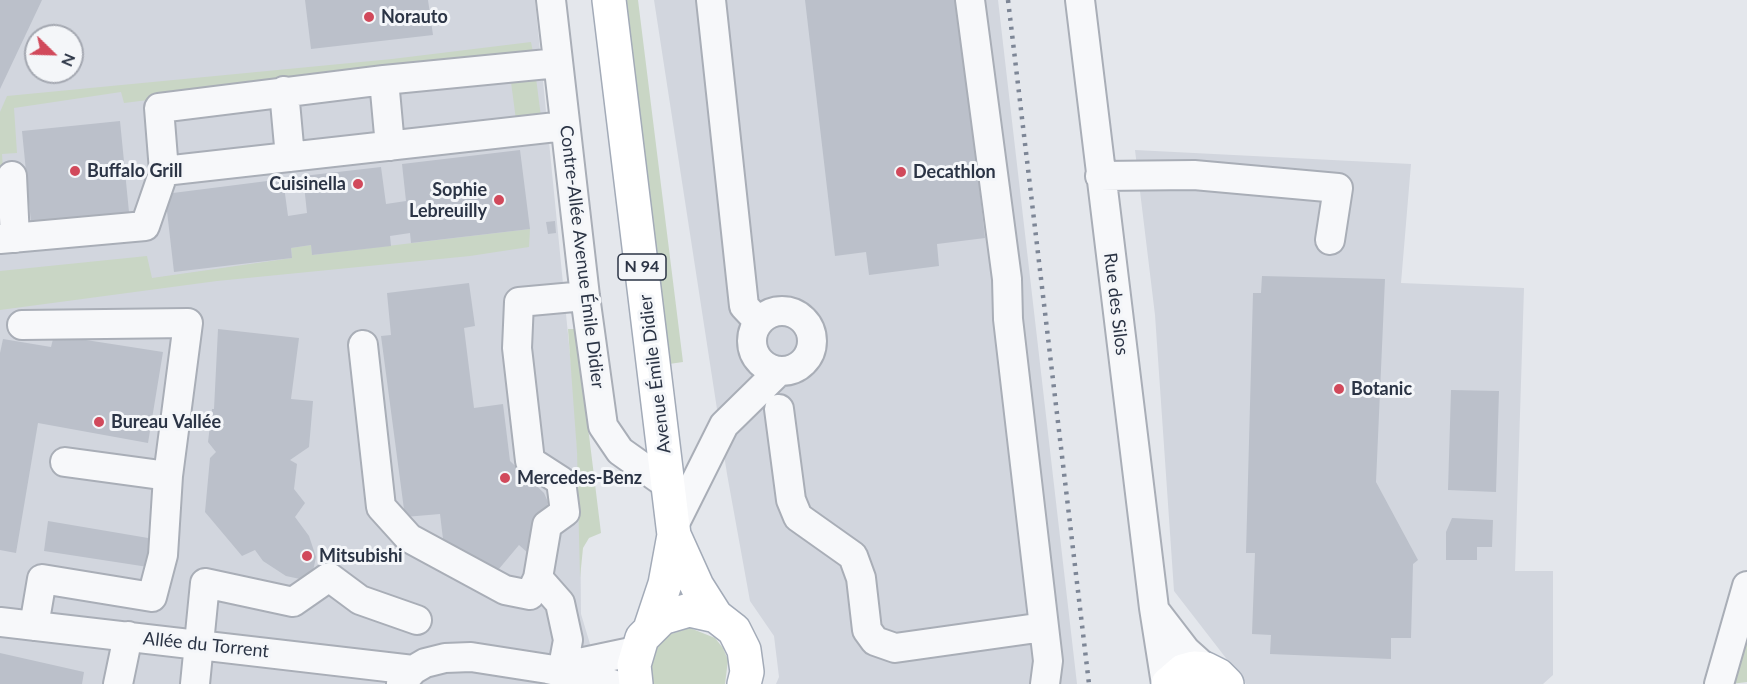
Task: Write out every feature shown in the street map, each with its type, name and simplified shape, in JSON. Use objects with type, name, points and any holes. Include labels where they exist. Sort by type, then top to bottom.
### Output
[{"type":"main road","name":"Avenue Émile Didier","points":[[609,0],[673,531],[665,584],[633,665],[636,684]]},
{"type":"main road","name":"Avenue Émile Didier","points":[[673,531],[697,586],[716,616],[734,630],[740,640],[750,680]]},
{"type":"main road","points":[[644,638],[675,612],[689,610],[716,616]]},
{"type":"main road","points":[[1167,684],[1183,671],[1216,677]]},
{"type":"street","name":"Contre-Allée Avenue Émile Didier","points":[[551,0],[585,296],[603,426],[620,451],[668,485]]},
{"type":"street","points":[[711,0],[744,306],[759,322]]},
{"type":"street","points":[[970,0],[1007,279],[1009,329],[1044,627],[1042,676]]},
{"type":"street","name":"Rue des Silos","points":[[1080,0],[1154,608],[1167,684]]},
{"type":"street","points":[[12,176],[8,238],[145,226],[164,171],[159,108],[284,91],[558,63]]},
{"type":"street","points":[[384,80],[390,146]]},
{"type":"street","points":[[284,91],[290,157]]},
{"type":"street","points":[[164,171],[565,126]]},
{"type":"street","points":[[1100,176],[1194,175],[1338,188],[1330,240]]},
{"type":"street","points":[[363,345],[381,507],[409,538],[505,590],[530,595],[538,578],[547,525],[565,512],[561,482],[530,461],[517,348],[519,302],[585,296]]},
{"type":"street","points":[[673,531],[724,425],[779,371],[797,367],[810,352],[810,333],[801,318],[785,311],[775,312],[759,322],[754,330],[753,348],[762,364],[779,371]]},
{"type":"street","points":[[22,325],[188,323],[168,476],[163,555],[152,597],[42,579],[34,626]]},
{"type":"street","points":[[779,409],[791,500],[798,517],[853,556],[861,578],[867,630],[875,641],[895,648],[1044,627]]},
{"type":"street","points":[[65,462],[168,476]]},
{"type":"street","points":[[195,684],[205,583],[293,602],[329,577],[360,600],[417,620]]},
{"type":"street","points":[[538,578],[560,603],[568,640],[558,669]]},
{"type":"street","points":[[1719,684],[1747,586]]},
{"type":"street","name":"Rue des Silos","points":[[1154,608],[1186,651],[1216,677]]},
{"type":"street","name":"Allée du Torrent","points":[[0,622],[200,645],[341,672],[407,677]]},
{"type":"street","points":[[118,684],[128,636]]},
{"type":"street","points":[[407,677],[425,663],[446,658],[488,672],[558,669],[644,638]]},
{"type":"street","points":[[558,669],[612,684]]},
{"type":"shaded area","points":[[0,0],[535,0],[574,395],[580,499],[581,614],[602,684],[0,684]]},
{"type":"shaded area","points":[[654,0],[998,0],[1077,684],[776,684],[779,677],[774,636],[750,601],[727,474]]},
{"type":"shaded area","points":[[1135,150],[1411,164],[1401,283],[1524,288],[1515,571],[1553,571],[1553,675],[1543,684],[1246,684],[1174,591],[1155,315]]},
{"type":"green space","points":[[624,0],[638,0],[683,362],[669,364]]},
{"type":"green space","points":[[531,42],[533,52],[124,103],[121,92],[14,108],[17,153],[2,154],[6,214],[0,223],[0,112],[7,96],[392,59]]},
{"type":"green space","points":[[536,78],[541,117],[516,120],[511,82]]},
{"type":"green space","points":[[530,229],[529,247],[470,256],[217,281],[0,310],[0,271],[147,256],[152,278],[292,258],[291,248],[311,245],[312,255]]},
{"type":"green space","points":[[568,329],[576,329],[601,533],[589,538],[583,548],[580,578],[577,452]]},
{"type":"green space","points":[[1747,623],[1747,682],[1731,684]]},
{"type":"green space","points":[[690,628],[715,638],[723,648],[728,660],[725,684],[652,684],[649,670],[656,645],[665,636]]},
{"type":"building","points":[[0,0],[42,0],[31,24],[24,24],[24,38],[0,89]]},
{"type":"building","name":"Norauto","points":[[305,0],[428,0],[433,35],[311,49]]},
{"type":"building","name":"Decathlon","points":[[805,0],[958,0],[985,238],[937,244],[939,266],[869,275],[866,252],[835,256]]},
{"type":"building","name":"Buffalo Grill","points":[[120,121],[129,212],[31,222],[22,131]]},
{"type":"building","points":[[520,150],[530,229],[411,243],[410,233],[390,236],[391,246],[312,255],[311,245],[291,248],[292,258],[174,272],[165,194],[283,179],[288,216],[307,213],[303,176],[381,167],[386,204],[406,201],[402,164]]},
{"type":"building","points":[[555,221],[556,233],[548,234],[546,222]]},
{"type":"building","name":"Botanic","points":[[1262,276],[1385,279],[1376,482],[1418,560],[1413,564],[1411,638],[1391,638],[1391,659],[1270,654],[1271,635],[1252,634],[1255,553],[1246,553],[1253,293],[1261,293]]},
{"type":"building","points":[[469,283],[475,326],[464,328],[474,408],[503,404],[510,461],[544,493],[548,502],[547,511],[530,532],[539,540],[528,553],[519,545],[493,576],[443,539],[440,514],[405,517],[381,336],[391,335],[387,293]]},
{"type":"building","points":[[218,329],[299,338],[291,399],[313,401],[309,447],[290,460],[297,464],[294,489],[305,503],[295,517],[309,536],[316,557],[312,576],[300,579],[286,576],[263,561],[255,550],[242,556],[205,512],[210,458],[216,452],[208,442],[212,409],[214,409]]},
{"type":"building","points":[[54,335],[163,352],[148,443],[38,423],[16,553],[0,550],[0,353],[3,339],[51,347]]},
{"type":"building","points":[[1451,390],[1499,391],[1496,492],[1448,490]]},
{"type":"building","points":[[1452,518],[1493,520],[1492,547],[1477,547],[1477,560],[1446,560],[1446,532]]},
{"type":"building","points":[[48,521],[154,539],[148,567],[44,551]]},
{"type":"building","points":[[0,653],[84,672],[82,684],[0,684]]},
{"type":"railway","points":[[1008,0],[1089,684]]},
{"type":"place","name":"Norauto","points":[[369,17]]},
{"type":"place","name":"Buffalo Grill","points":[[75,171]]},
{"type":"place","name":"Decathlon","points":[[901,172]]},
{"type":"place","name":"Cuisinella","points":[[358,184]]},
{"type":"place","name":"Sophie Lebreuilly","points":[[499,200]]},
{"type":"place","name":"Botanic","points":[[1339,389]]},
{"type":"place","name":"Bureau Vallée","points":[[99,422]]},
{"type":"place","name":"Mercedes-Benz","points":[[505,478]]},
{"type":"place","name":"Mitsubishi","points":[[307,556]]}]
